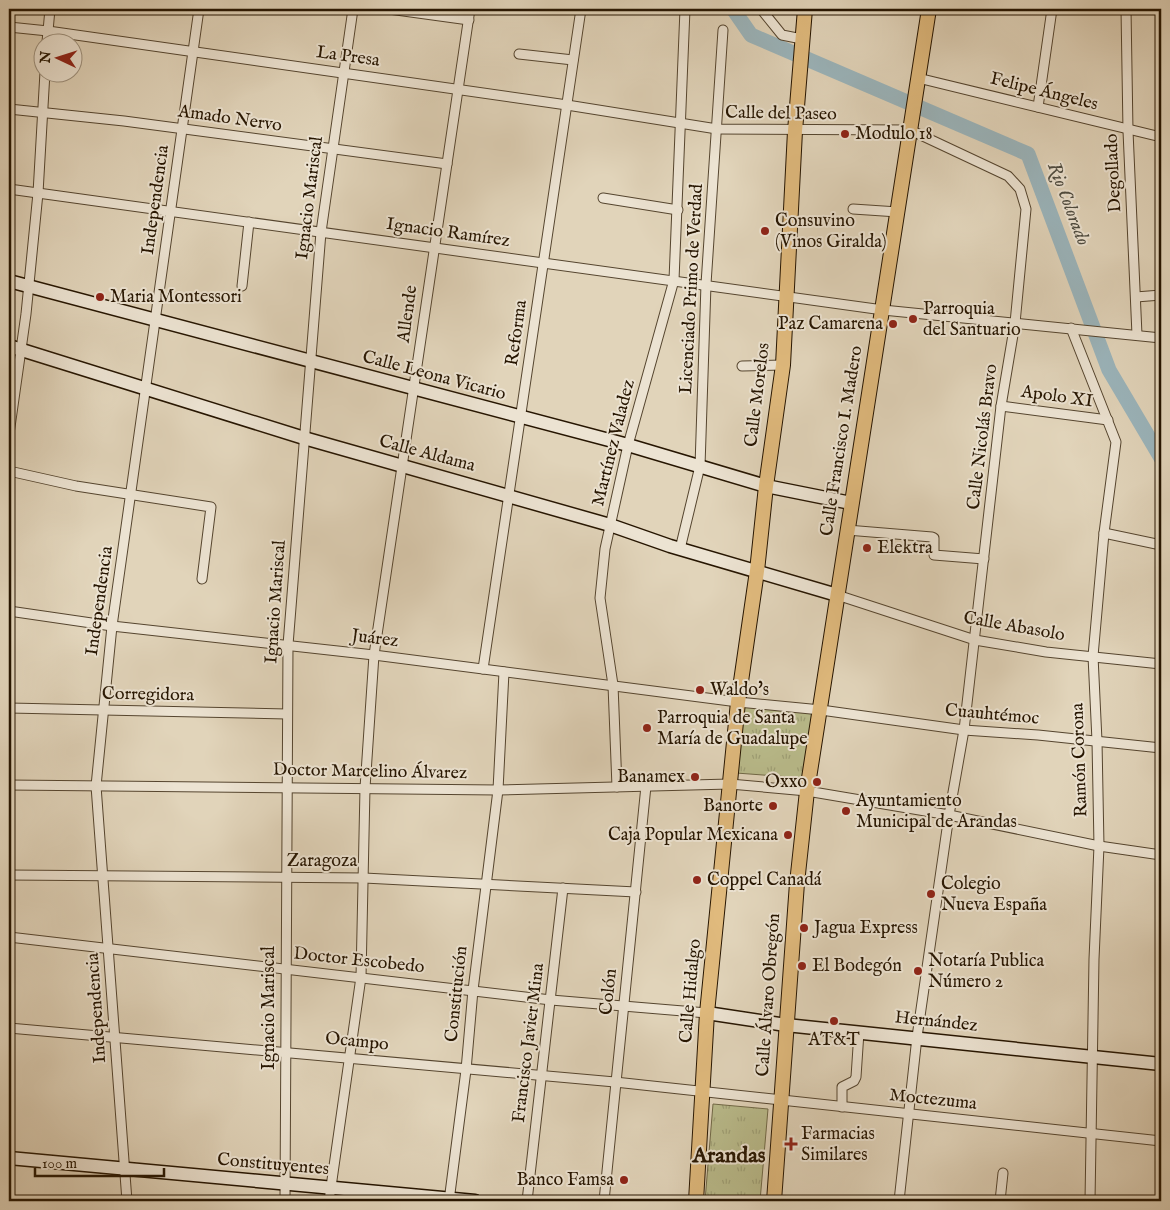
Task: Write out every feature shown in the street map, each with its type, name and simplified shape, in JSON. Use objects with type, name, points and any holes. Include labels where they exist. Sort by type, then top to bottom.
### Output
[{"type":"main road","name":"Calle Morelos","points":[[730,784],[738,702],[783,365],[785,295],[795,131],[805,9]]},
{"type":"main road","name":"Calle Francisco I. Madero","points":[[807,791],[929,9]]},
{"type":"main road","name":"Calle Leona Vicario","points":[[9,281],[628,445],[766,486],[851,503]]},
{"type":"main road","name":"Calle Aldama","points":[[15,348],[304,438],[509,495],[837,595]]},
{"type":"main road","name":"Calle Hidalgo","points":[[696,1201],[707,1012],[730,784]]},
{"type":"main road","name":"Calle Álvaro Obregón","points":[[774,1201],[786,1025],[807,791]]},
{"type":"main road","name":"Hernández","points":[[707,1012],[786,1025],[1161,1064]]},
{"type":"main road","name":"Constituyentes","points":[[9,1158],[475,1201]]},
{"type":"street","points":[[48,31],[50,9]]},
{"type":"street","name":"Independencia","points":[[127,1201],[96,786],[102,710],[112,626],[200,9]]},
{"type":"street","name":"Ignacio Mariscal","points":[[285,1201],[288,645],[321,232],[353,9]]},
{"type":"street","points":[[388,9],[469,20]]},
{"type":"street","name":"Allende","points":[[329,1201],[361,976],[365,788],[374,655],[470,9]]},
{"type":"street","name":"Reforma","points":[[483,669],[581,9]]},
{"type":"street","name":"Martínez Valadez","points":[[617,787],[613,685],[600,598],[610,525],[628,445],[674,280],[682,124],[685,9]]},
{"type":"street","points":[[761,9],[782,35],[802,45]]},
{"type":"street","points":[[1038,107],[1052,9]]},
{"type":"street","name":"Degollado","points":[[1126,9],[1128,131],[1137,336]]},
{"type":"street","name":"La Presa","points":[[9,27],[458,89],[682,124]]},
{"type":"street","name":"Licenciado Primo de Verdad","points":[[680,548],[700,466],[706,284],[723,30]]},
{"type":"street","points":[[519,54],[573,60]]},
{"type":"street","name":"Felipe Ángeles","points":[[917,80],[1038,107],[1161,138]]},
{"type":"street","points":[[9,434],[15,348],[28,286],[38,193],[44,82]]},
{"type":"street","name":"Amado Nervo","points":[[9,109],[182,129],[447,164]]},
{"type":"street","name":"Calle del Paseo","points":[[682,124],[717,130],[910,130]]},
{"type":"street","name":"Calle Nicolás Bravo","points":[[899,1201],[917,1038],[949,815],[964,730],[1001,406],[1015,323],[1026,209],[1020,189],[1008,176],[910,130]]},
{"type":"street","name":"Ignacio Ramírez","points":[[9,189],[883,310],[1161,338]]},
{"type":"street","points":[[602,198],[678,210]]},
{"type":"street","points":[[853,209],[898,212]]},
{"type":"street","points":[[242,286],[249,222]]},
{"type":"street","points":[[1136,297],[1161,295]]},
{"type":"street","name":"Ramón Corona","points":[[1076,328],[1116,442],[1104,533],[1092,656],[1097,742],[1099,846],[1094,958],[1090,1201]]},
{"type":"street","points":[[742,366],[783,365]]},
{"type":"street","name":"Apolo XI","points":[[1001,406],[1108,420]]},
{"type":"street","points":[[9,472],[131,496],[211,507],[202,578]]},
{"type":"street","points":[[847,530],[932,537],[934,538],[934,555],[984,559]]},
{"type":"street","points":[[1104,533],[1161,545]]},
{"type":"street","name":"Calle Abasolo","points":[[837,595],[975,640],[1046,652],[1161,664]]},
{"type":"street","name":"Juárez","points":[[9,611],[112,626],[374,655],[738,702]]},
{"type":"street","name":"Constitución","points":[[449,1200],[498,790],[504,672]]},
{"type":"street","name":"Cuauhtémoc","points":[[738,702],[821,710],[964,730],[1161,748]]},
{"type":"street","name":"Corregidora","points":[[9,708],[287,714]]},
{"type":"street","name":"Doctor Marcelino Álvarez","points":[[9,785],[498,790],[730,784],[807,791],[949,815],[1099,846],[1161,855]]},
{"type":"street","name":"Colón","points":[[604,1201],[646,786]]},
{"type":"street","name":"Zaragoza","points":[[9,875],[364,878],[636,892]]},
{"type":"street","name":"Francisco Javier Mina","points":[[527,1201],[563,888]]},
{"type":"street","name":"Doctor Escobedo","points":[[9,937],[285,970],[361,976],[551,1000],[624,1004],[707,1012]]},
{"type":"street","name":"Ocampo","points":[[9,1028],[285,1051],[466,1070],[702,1091]]},
{"type":"street","points":[[842,1107],[842,1087],[854,1081],[856,1077],[859,1032]]},
{"type":"street","name":"Moctezuma","points":[[702,1091],[780,1101],[1161,1140]]},
{"type":"street","points":[[1000,1201],[1003,1173]]},
{"type":"green space","points":[[742,702],[813,708],[803,778],[736,773]]},
{"type":"green space","points":[[713,1104],[768,1109],[760,1201],[705,1201]]},
{"type":"waterway","name":"Rio Colorado","points":[[733,9],[751,35],[1028,154],[1109,370],[1161,458]]},
{"type":"place","name":"Modulo 18","points":[[845,134]]},
{"type":"place","name":"Consuvino (Vinos Giralda)","points":[[765,231]]},
{"type":"place","name":"Maria Montessori","points":[[100,297]]},
{"type":"place","name":"Parroquia del Santuario","points":[[913,319]]},
{"type":"place","name":"Paz Camarena","points":[[893,324]]},
{"type":"place","name":"Elektra","points":[[867,548]]},
{"type":"place","name":"Waldo's","points":[[700,690]]},
{"type":"place","name":"Parroquia de Santa María de Guadalupe","points":[[647,728]]},
{"type":"place","name":"Banamex","points":[[695,777]]},
{"type":"place","name":"Oxxo","points":[[817,782]]},
{"type":"place","name":"Banorte","points":[[773,806]]},
{"type":"place","name":"Ayuntamiento Municipal de Arandas","points":[[846,811]]},
{"type":"place","name":"Caja Popular Mexicana","points":[[788,835]]},
{"type":"place","name":"Coppel Canadá","points":[[697,880]]},
{"type":"place","name":"Colegio Nueva España","points":[[931,894]]},
{"type":"place","name":"Jagua Express","points":[[804,928]]},
{"type":"place","name":"El Bodegón","points":[[802,966]]},
{"type":"place","name":"Notaría Publica Número 2","points":[[918,971]]},
{"type":"place","name":"AT&T","points":[[834,1021]]},
{"type":"place","name":"Farmacias Similares","points":[[791,1144]]},
{"type":"place","name":"Banco Famsa","points":[[624,1180]]},
{"type":"district","name":"Arandas","points":[[729,1156]]}]
